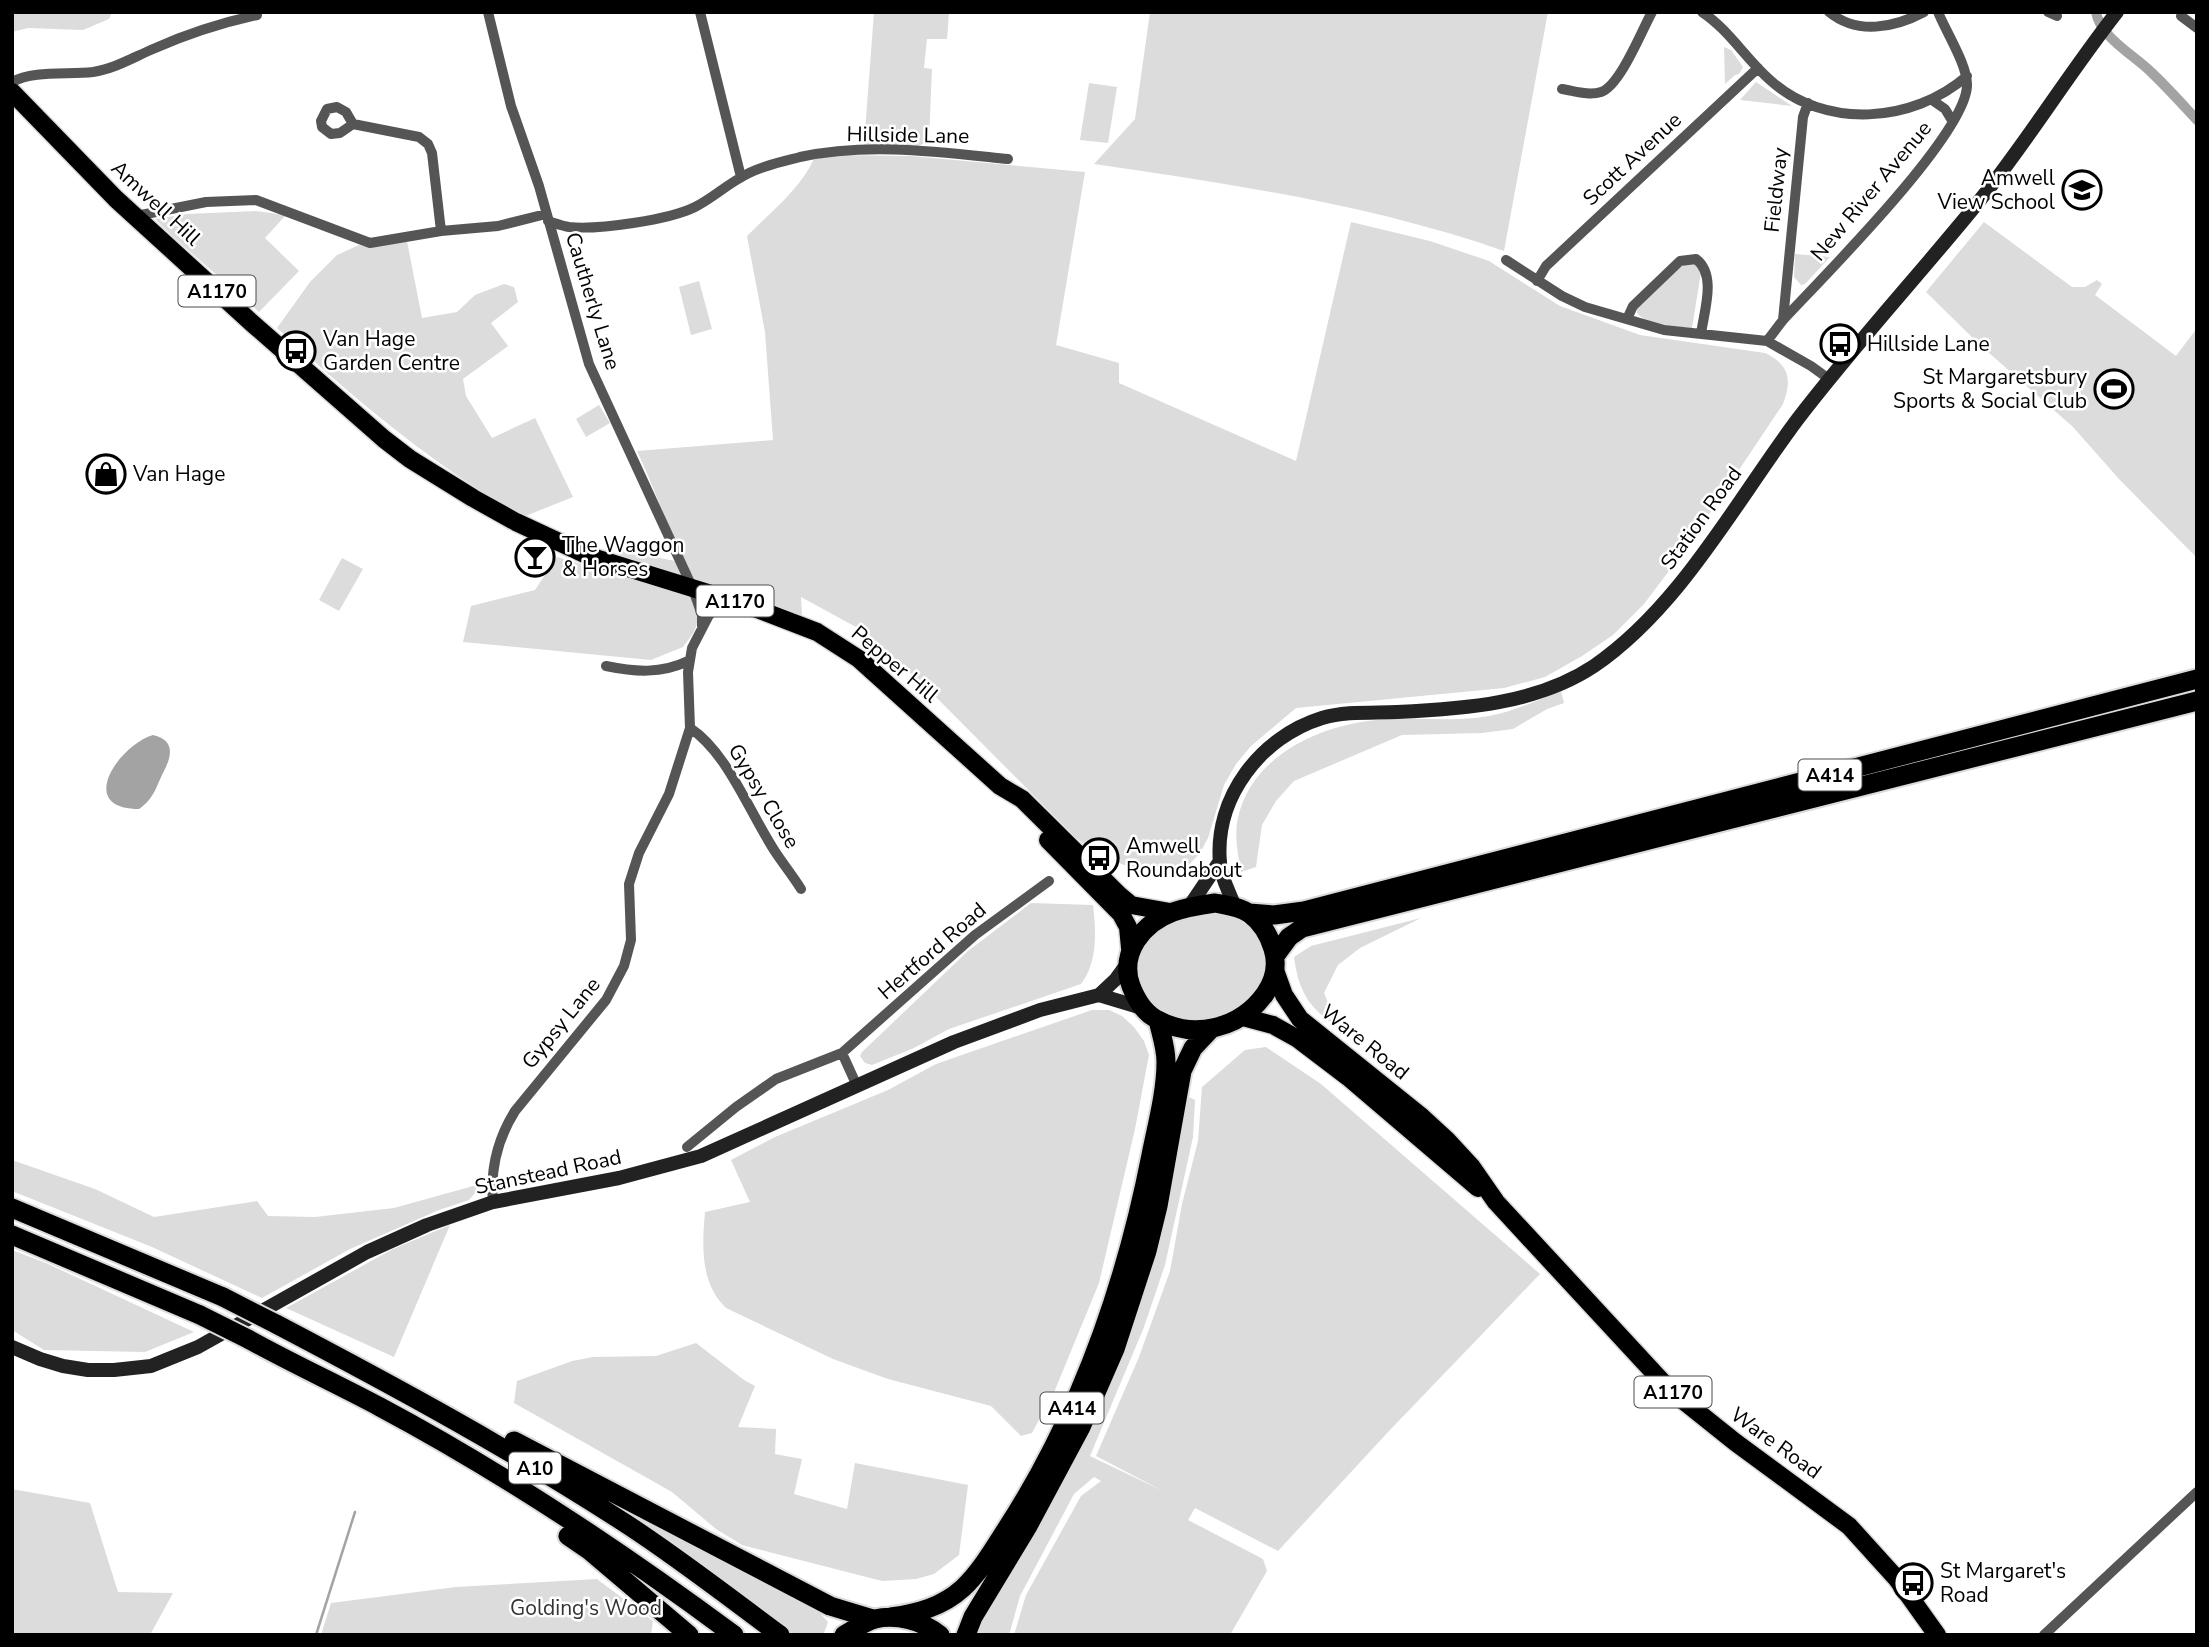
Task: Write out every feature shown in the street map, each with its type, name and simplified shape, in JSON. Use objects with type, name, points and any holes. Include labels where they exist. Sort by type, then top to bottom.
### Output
[{"type":"highway","name":"A414","points":[[1242,910],[1274,915],[1304,911],[2197,679]]},
{"type":"highway","name":"A414","points":[[1275,963],[1289,937],[1302,928],[2197,701]]},
{"type":"highway","points":[[1215,903],[1242,910],[1263,926],[1271,940],[1275,963],[1269,988],[1257,1005],[1242,1017],[1211,1029],[1190,1030],[1172,1027],[1142,1008],[1128,979],[1129,956],[1153,922],[1180,910],[1215,903]]},
{"type":"highway","name":"A414","points":[[882,1618],[933,1608],[953,1596],[971,1579],[1015,1515],[1071,1411],[1110,1314],[1141,1206],[1166,1073],[1165,1049],[1158,1020]]},
{"type":"highway","name":"A414","points":[[966,1635],[973,1617],[1065,1459],[1115,1349],[1158,1206],[1182,1071],[1193,1048],[1211,1029]]},
{"type":"highway","name":"A10","points":[[12,1208],[223,1297],[396,1386],[495,1443],[629,1526],[780,1635]]},
{"type":"highway","name":"A10","points":[[12,1235],[200,1315],[380,1407],[509,1482],[641,1568],[734,1635]]},
{"type":"highway","points":[[396,1386],[500,1433],[830,1606],[882,1618],[913,1620],[931,1627],[940,1635]]},
{"type":"highway","points":[[380,1407],[590,1551],[689,1635]]},
{"type":"highway","points":[[844,1635],[882,1618]]},
{"type":"main road","name":"Station Road","points":[[1242,910],[1225,884],[1220,861],[1223,824],[1230,801],[1244,774],[1264,751],[1293,729],[1325,717],[1435,710],[1515,699],[1587,670],[1619,649],[1650,618],[1695,564],[1829,379],[1979,201],[2109,23]]},
{"type":"main road","name":"Amwell Hill","points":[[12,92],[116,199],[253,324],[359,417],[435,475]]},
{"type":"main road","name":"Pepper Hill","points":[[435,475],[496,512],[565,546],[781,617],[839,645],[882,679],[1000,786],[1022,799],[1131,905],[1180,910]]},
{"type":"main road","name":"Pepper Hill","points":[[1000,786],[1016,808],[1121,914],[1128,927],[1129,956]]},
{"type":"main road","name":"Station Road","points":[[1180,910],[1220,861]]},
{"type":"main road","points":[[1129,956],[1116,979],[1099,995],[1142,1008]]},
{"type":"main road","name":"Ware Road","points":[[1275,963],[1284,995],[1300,1019],[1422,1117],[1471,1166],[1496,1202]]},
{"type":"main road","name":"Stanstead Road","points":[[12,1347],[63,1366],[88,1370],[151,1366],[198,1347],[397,1237],[492,1202],[678,1164],[743,1139],[954,1042],[1040,1010],[1099,995]]},
{"type":"main road","name":"Ware Road","points":[[1242,1017],[1273,1025],[1298,1039],[1348,1077],[1496,1202],[1670,1390],[1726,1436],[1849,1526],[1897,1579],[1937,1635]]},
{"type":"street","name":"Cautherly Lane","points":[[488,12],[511,106],[547,217],[589,364],[694,589]]},
{"type":"street","points":[[700,12],[741,177]]},
{"type":"street","points":[[1562,89],[1590,94],[1607,89],[1616,80],[1652,12]]},
{"type":"street","points":[[1702,12],[1782,89],[1827,110],[1866,115],[1901,111],[1932,100],[1966,76],[1938,12]]},
{"type":"street","points":[[1829,12],[1849,24],[1874,26],[1900,22],[1924,12]]},
{"type":"street","points":[[12,82],[31,75],[97,72],[194,32],[257,15]]},
{"type":"street","points":[[2181,16],[2197,28]]},
{"type":"street","name":"Scott Avenue","points":[[1537,281],[1546,266],[1758,68]]},
{"type":"street","name":"New River Avenue","points":[[1767,341],[1920,169],[1953,122],[1965,99],[1968,83],[1966,76]]},
{"type":"street","points":[[1932,100],[1945,109],[1953,122]]},
{"type":"street","name":"Fieldway","points":[[1783,320],[1803,117],[1808,103]]},
{"type":"street","points":[[353,124],[419,137],[428,144],[432,153],[441,231]]},
{"type":"street","name":"Hillside Lane","points":[[547,217],[569,227],[629,224],[692,208],[741,177],[803,157],[870,149],[1008,159]]},
{"type":"street","points":[[136,216],[206,202],[256,201],[370,243],[547,217]]},
{"type":"street","points":[[553,241],[569,227]]},
{"type":"street","points":[[1627,319],[1633,306],[1680,261],[1696,259],[1703,265],[1707,280],[1701,334]]},
{"type":"street","points":[[1506,260],[1537,281],[1585,307],[1664,330],[1767,341],[1829,379]]},
{"type":"street","points":[[1787,281],[1795,288],[1808,293]]},
{"type":"street","points":[[694,589],[702,615],[702,626]]},
{"type":"street","name":"Gypsy Lane","points":[[492,1202],[493,1170],[498,1143],[505,1128],[515,1111],[606,1000],[624,966],[631,940],[629,884],[639,853],[669,794],[690,728],[688,661],[702,626],[722,597]]},
{"type":"street","points":[[606,666],[645,671],[666,670],[688,661]]},
{"type":"street","name":"Gypsy Close","points":[[690,728],[702,736],[717,753],[776,854],[801,889]]},
{"type":"street","name":"Hertford Road","points":[[687,1147],[776,1079],[842,1053],[975,936],[1049,881]]},
{"type":"street","points":[[842,1053],[857,1086]]},
{"type":"street","points":[[2043,1635],[2197,1492]]},
{"type":"green space","points":[[12,12],[112,12],[109,19],[83,30],[28,28],[12,32]]},
{"type":"green space","points":[[874,12],[949,13],[947,39],[927,39],[924,68],[932,69],[929,141],[914,148],[864,145]]},
{"type":"green space","points":[[1150,12],[1548,12],[1504,251],[1404,221],[1353,209],[1250,188],[1094,164],[1135,119]]},
{"type":"green space","points":[[1724,47],[1731,50],[1743,67],[1739,74],[1725,84]]},
{"type":"green space","points":[[1756,82],[1792,106],[1740,100]]},
{"type":"green space","points":[[1089,83],[1117,87],[1108,143],[1080,140]]},
{"type":"green space","points":[[838,155],[911,156],[1085,172],[1056,345],[1119,363],[1119,383],[1296,461],[1351,222],[1430,241],[1489,261],[1560,306],[1640,335],[1765,353],[1784,368],[1788,388],[1783,404],[1690,543],[1644,604],[1613,635],[1545,677],[1504,688],[1296,708],[1251,746],[1236,764],[1224,785],[1208,838],[1200,853],[1186,868],[1175,873],[1124,865],[1093,852],[1074,836],[927,688],[867,633],[801,597],[802,616],[746,594],[696,582],[679,550],[637,451],[773,440],[765,332],[747,236],[793,190],[814,159]]},
{"type":"green space","points":[[256,211],[286,215],[265,238],[299,271],[259,312],[155,219],[187,214]]},
{"type":"green space","name":"St Margaretsbury Sports & Social Club","points":[[1984,222],[2072,287],[2085,287],[2097,280],[2102,284],[2095,295],[2176,356],[2197,328],[2197,558],[2119,479],[2073,427],[1980,345],[1926,292]]},
{"type":"green space","points":[[407,241],[422,318],[457,312],[475,295],[504,284],[514,287],[518,302],[491,323],[508,346],[463,379],[466,396],[492,438],[535,418],[573,497],[523,517],[456,475],[395,429],[277,328],[310,282],[337,255],[359,245],[370,247]]},
{"type":"green space","points":[[1795,254],[1830,257],[1801,285],[1794,277]]},
{"type":"green space","points":[[1684,264],[1696,264],[1701,272],[1692,328],[1662,325],[1648,321],[1637,313],[1637,308]]},
{"type":"green space","points":[[699,281],[712,329],[691,335],[679,287]]},
{"type":"green space","points":[[599,405],[610,423],[586,437],[576,419]]},
{"type":"green space","points":[[621,550],[675,561],[681,575],[676,577],[618,559]]},
{"type":"green space","points":[[557,557],[693,597],[699,618],[694,632],[683,647],[651,660],[463,642],[471,606],[535,590]]},
{"type":"green space","points":[[342,558],[363,569],[339,611],[319,600]]},
{"type":"green space","points":[[1561,691],[1564,703],[1547,709],[1513,729],[1482,733],[1402,735],[1294,781],[1276,801],[1262,825],[1256,867],[1241,872],[1236,831],[1245,796],[1257,777],[1291,748],[1311,737],[1355,723],[1389,719],[1485,717],[1518,708]]},
{"type":"green space","points":[[1031,903],[1093,905],[1093,956],[1081,984],[949,1029],[914,1048],[872,1065],[865,1063],[860,1056],[862,1052],[968,951]]},
{"type":"green space","name":"Amwell Roundabout","points":[[1206,909],[1240,916],[1264,940],[1268,975],[1243,1012],[1190,1025],[1160,1014],[1149,1003],[1137,976],[1137,961],[1151,932]]},
{"type":"green space","points":[[1421,918],[1360,948],[1338,965],[1324,993],[1339,1028],[1320,1014],[1303,990],[1294,957],[1311,946]]},
{"type":"green space","points":[[1092,1010],[1109,1010],[1122,1016],[1144,1041],[1149,1055],[1135,1129],[1099,1283],[1055,1390],[1032,1433],[1021,1436],[991,1406],[888,1379],[833,1359],[726,1308],[718,1298],[707,1276],[703,1251],[705,1212],[750,1202],[731,1160],[775,1137],[888,1090],[936,1064]]},
{"type":"green space","points":[[1266,1047],[1321,1084],[1540,1274],[1278,1551],[1195,1508],[1188,1520],[1263,1559],[1267,1571],[1230,1635],[1014,1635],[1026,1595],[1081,1496],[1101,1481],[1094,1477],[1074,1494],[1020,1596],[1009,1635],[979,1635],[981,1617],[1180,1131],[1189,1097],[1195,1100],[1193,1137],[1165,1265],[1144,1327],[1090,1456],[1163,1491],[1096,1456],[1139,1357],[1170,1271],[1182,1204],[1198,1141],[1202,1087],[1245,1050]]},
{"type":"green space","points":[[12,1160],[95,1189],[154,1217],[257,1201],[268,1216],[315,1217],[394,1208],[484,1183],[469,1200],[439,1210],[350,1249],[262,1298],[152,1247],[12,1191]]},
{"type":"green space","points":[[450,1225],[394,1357],[286,1308],[393,1249]]},
{"type":"green space","points":[[12,1250],[46,1263],[194,1332],[145,1352],[44,1350],[12,1330]]},
{"type":"green space","points":[[696,1343],[755,1386],[738,1427],[776,1429],[775,1454],[802,1459],[794,1494],[847,1509],[855,1463],[968,1485],[959,1555],[934,1574],[916,1579],[882,1581],[742,1545],[716,1529],[672,1492],[514,1403],[517,1381],[572,1361],[593,1357],[656,1356]]},
{"type":"green space","points":[[12,1489],[90,1503],[118,1592],[173,1593],[150,1635],[12,1635]]},
{"type":"green space","points":[[650,1521],[817,1610],[828,1622],[824,1633],[792,1635],[647,1529]]},
{"type":"green space","name":"Golding's Wood","points":[[597,1579],[653,1621],[651,1635],[321,1635],[331,1603],[456,1587]]},
{"type":"shaded area","points":[[153,735],[165,740],[170,749],[169,759],[157,787],[149,801],[139,809],[120,806],[109,799],[106,788],[109,776],[127,751]]},
{"type":"waterway","points":[[2096,12],[2104,30],[2151,72],[2197,120]]},
{"type":"waterway","points":[[316,1635],[355,1512]]},
{"type":"place","name":"Amwell View School","points":[[2082,190]]},
{"type":"place","name":"Hillside Lane","points":[[1840,344]]},
{"type":"place","name":"Van Hage Garden Centre","points":[[296,351]]},
{"type":"place","name":"St Margaretsbury Sports & Social Club","points":[[2114,389]]},
{"type":"place","name":"Van Hage","points":[[106,474]]},
{"type":"place","name":"The Waggon & Horses","points":[[535,557]]},
{"type":"place","name":"Amwell Roundabout","points":[[1099,858]]},
{"type":"place","name":"St Margaret's Road","points":[[1913,1583]]}]
